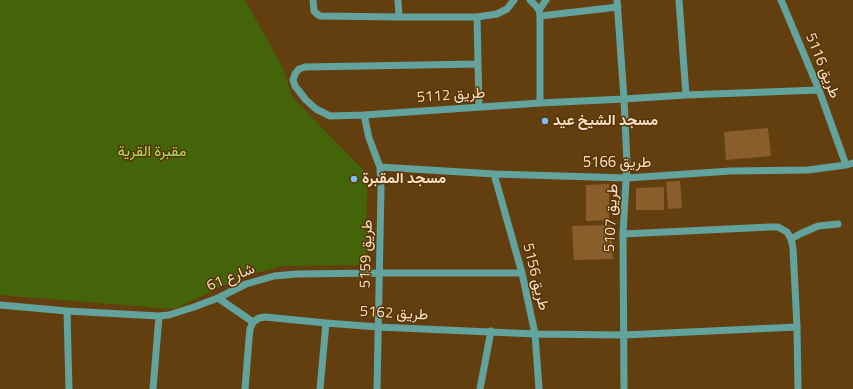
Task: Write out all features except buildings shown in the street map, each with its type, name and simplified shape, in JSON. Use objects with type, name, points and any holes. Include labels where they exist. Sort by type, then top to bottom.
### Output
[{"type":"street","points":[[313,0],[314,12],[320,16],[399,17],[477,17],[497,14],[507,10],[514,0]]},
{"type":"street","points":[[398,0],[399,17]]},
{"type":"street","points":[[530,0],[535,5],[539,13],[540,103]]},
{"type":"street","points":[[539,13],[546,0]]},
{"type":"street","points":[[679,0],[686,95]]},
{"type":"street","name":"طريق 5116","points":[[781,0],[850,164]]},
{"type":"street","points":[[539,13],[617,3]]},
{"type":"street","name":"طريق 5107","points":[[617,3],[627,163],[623,234],[624,389]]},
{"type":"street","points":[[477,17],[479,107]]},
{"type":"street","name":"طريق 5112","points":[[478,64],[306,67],[299,69],[293,80],[295,86],[306,100],[316,109],[330,116],[364,116],[540,103],[686,95],[818,90]]},
{"type":"street","name":"طريق 5159","points":[[364,116],[369,138],[380,167],[382,189],[377,389]]},
{"type":"street","name":"طريق 5166","points":[[380,167],[494,174],[627,178],[731,171],[808,170],[850,164]]},
{"type":"street","name":"طريق 5156","points":[[494,174],[522,273],[535,334],[539,389]]},
{"type":"street","points":[[791,239],[818,226],[838,224]]},
{"type":"street","points":[[623,234],[778,227],[786,232],[791,239],[793,248],[798,389]]},
{"type":"street","name":"شارع 61","points":[[0,305],[67,311],[159,316],[169,315],[181,311],[218,298],[246,284],[274,276],[297,274],[379,273],[522,273]]},
{"type":"street","points":[[218,298],[253,322],[248,339],[245,389]]},
{"type":"street","points":[[67,311],[69,389]]},
{"type":"street","points":[[153,389],[159,316]]},
{"type":"street","name":"طريق 5162","points":[[253,322],[259,318],[265,317],[378,327],[535,334],[624,335],[797,327]]},
{"type":"street","points":[[320,389],[326,323]]},
{"type":"street","points":[[480,389],[491,331]]},
{"type":"green space","name":"مقبرة القرية","points":[[0,0],[245,0],[284,70],[292,97],[367,174],[366,265],[282,266],[244,276],[174,309],[0,295]]},
{"type":"place","name":"مسجد الشيخ عيد","points":[[545,121]]},
{"type":"place","name":"مسجد المقبرة","points":[[354,179]]}]
